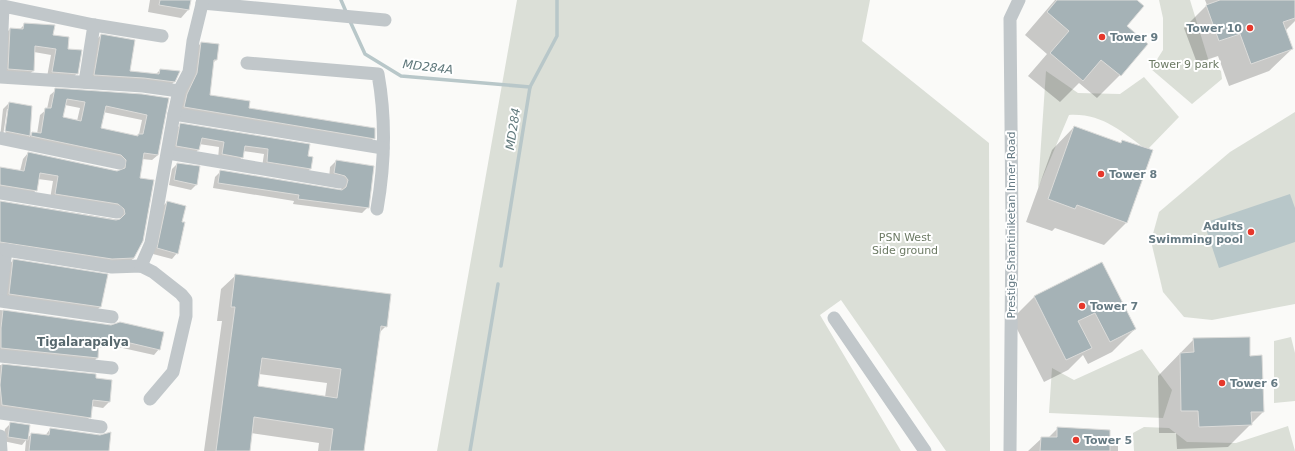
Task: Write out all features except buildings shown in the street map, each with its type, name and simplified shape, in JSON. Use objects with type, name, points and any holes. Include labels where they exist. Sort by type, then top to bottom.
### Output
[{"type":"street","name":"Prestige Shantiniketan Inner Road","points":[[1010,451],[1012,225],[1010,19],[1019,0]]},
{"type":"street","points":[[141,266],[152,242],[174,114],[179,91],[189,72],[193,41],[202,2],[385,20]]},
{"type":"street","points":[[0,83],[3,6],[94,25],[162,36]]},
{"type":"street","points":[[85,82],[94,25]]},
{"type":"street","points":[[247,63],[378,74],[383,102],[383,174],[377,209]]},
{"type":"street","points":[[0,77],[85,82],[179,91]]},
{"type":"street","points":[[174,114],[383,148]]},
{"type":"street","points":[[0,138],[120,163]]},
{"type":"street","points":[[168,153],[340,182]]},
{"type":"street","points":[[0,192],[117,212]]},
{"type":"street","points":[[112,317],[0,300],[3,250],[112,267],[141,266],[153,272],[176,288],[186,300],[184,328],[173,372],[150,399]]},
{"type":"street","points":[[834,318],[925,451]]},
{"type":"street","points":[[0,356],[112,368]]},
{"type":"street","points":[[0,412],[101,427]]},
{"type":"street","points":[[0,436],[1,451]]},
{"type":"green space","name":"PSN West Side ground","points":[[517,0],[870,0],[862,41],[989,143],[990,451],[946,451],[841,300],[820,315],[901,451],[437,451]]},
{"type":"green space","name":"Tower 9 park","points":[[1159,0],[1190,0],[1209,62],[1221,71],[1222,79],[1192,104],[1151,69],[1163,50],[1163,18]]},
{"type":"green space","points":[[1046,71],[1078,93],[1120,94],[1144,77],[1179,117],[1147,150],[1120,130],[1102,120],[1081,115],[1069,115],[1038,188]]},
{"type":"green space","points":[[1295,112],[1295,304],[1212,320],[1184,317],[1163,292],[1151,241],[1159,212],[1230,152]]},
{"type":"green space","points":[[1291,337],[1295,353],[1295,401],[1274,403],[1274,341]]},
{"type":"green space","points":[[1142,349],[1172,390],[1163,418],[1049,413],[1052,368],[1074,380]]},
{"type":"green space","points":[[1288,426],[1295,451],[1134,451],[1133,433],[1144,427],[1169,428],[1187,442],[1236,443]]},
{"type":"shaded area","name":"Adults Swimming pool","points":[[1290,194],[1295,208],[1295,242],[1219,268],[1204,223]]},
{"type":"waterway","name":"MD284A","points":[[341,0],[347,14]]},
{"type":"waterway","name":"MD284","points":[[501,266],[530,87],[557,36],[557,0]]},
{"type":"waterway","name":"MD284A","points":[[349,19],[365,54],[401,76],[530,87]]},
{"type":"waterway","name":"MD284","points":[[470,451],[498,284]]},
{"type":"place","name":"Tower 10","points":[[1250,28]]},
{"type":"place","name":"Tower 9","points":[[1102,37]]},
{"type":"place","name":"Tower 8","points":[[1101,174]]},
{"type":"place","name":"Adults Swimming pool","points":[[1251,232]]},
{"type":"place","name":"Tower 7","points":[[1082,306]]},
{"type":"place","name":"Tower 6","points":[[1222,383]]},
{"type":"place","name":"Tower 5","points":[[1076,440]]},
{"type":"district","name":"Tigalarapalya","points":[[83,342]]}]
